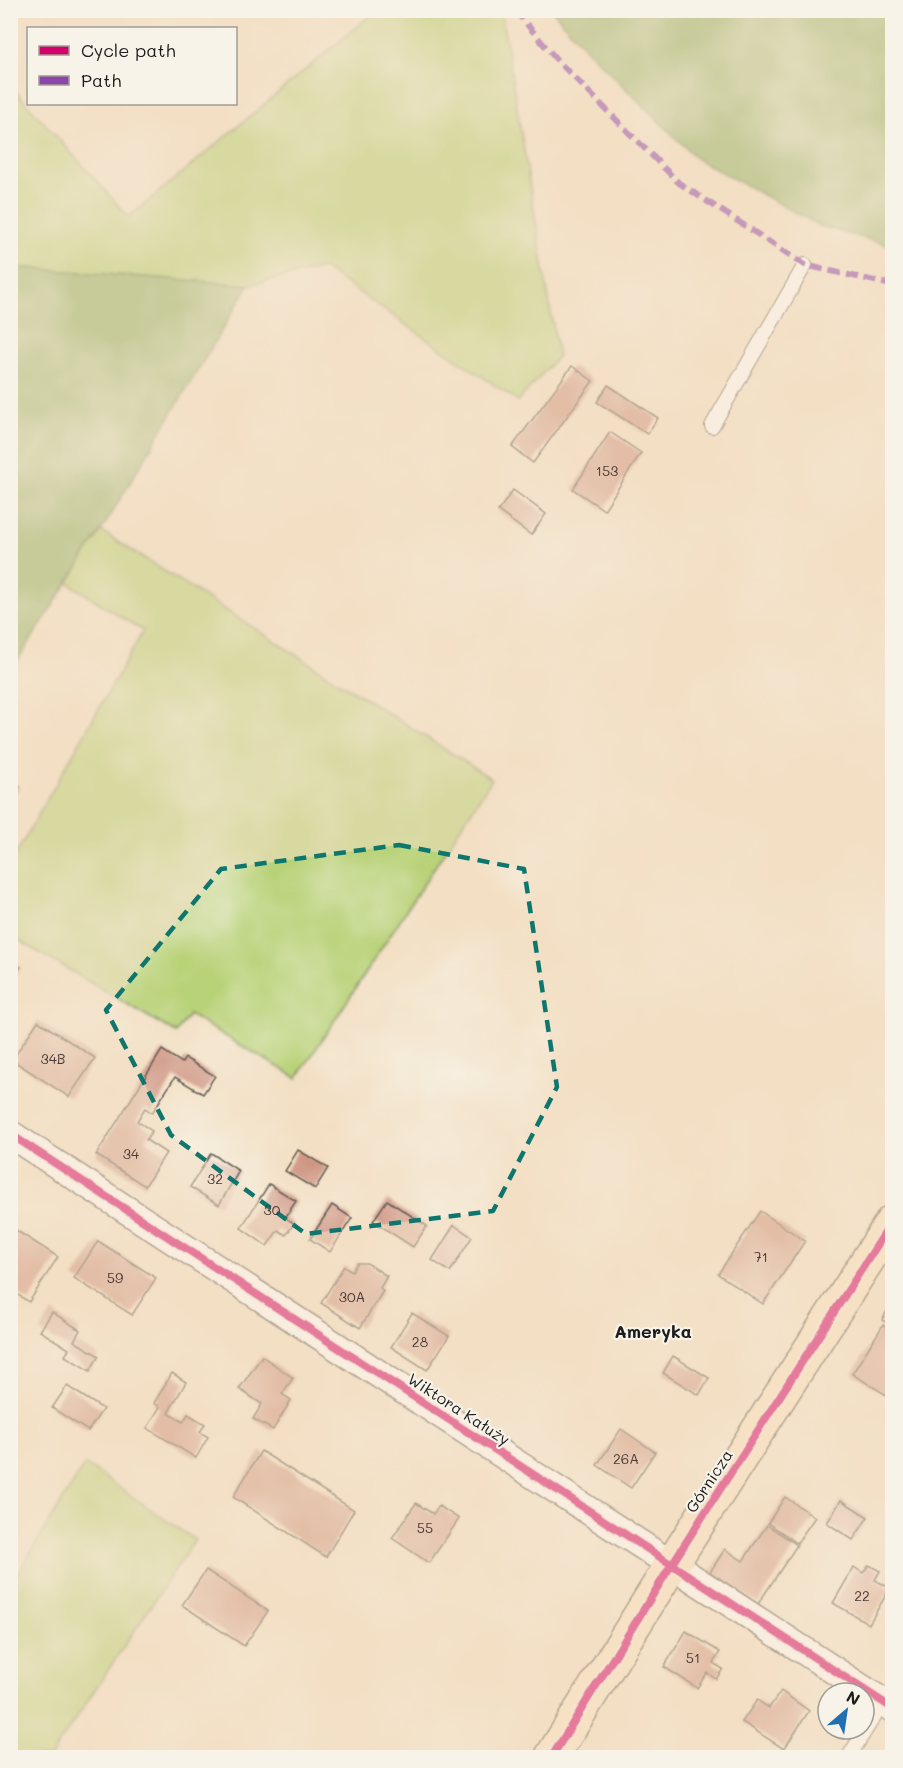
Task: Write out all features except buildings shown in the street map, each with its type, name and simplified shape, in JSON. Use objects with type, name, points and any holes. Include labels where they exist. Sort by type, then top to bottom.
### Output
[{"type":"street","name":"Wiktora Kałuży","points":[[10,1134],[888,1705]]},
{"type":"street","name":"Górnicza","points":[[551,1758],[672,1564],[892,1222]]},
{"type":"lane","points":[[712,426],[805,265]]},
{"type":"lane","points":[[848,1758],[888,1705]]},
{"type":"highlighted area","points":[[399,845],[524,869],[557,1087],[493,1211],[306,1234],[171,1135],[106,1010],[221,869]]},
{"type":"green space","points":[[376,11],[501,11],[558,356],[518,401],[323,268],[249,285],[11,267],[10,85],[129,217]]},
{"type":"green space","points":[[553,11],[892,11],[892,246],[820,226],[697,159],[586,49]]},
{"type":"green space","points":[[11,267],[249,285],[101,531],[11,671]]},
{"type":"green space","points":[[101,531],[492,779],[297,1078],[189,1015],[176,1033],[11,936],[11,863],[143,631],[67,582]]},
{"type":"green space","points":[[85,1464],[195,1540],[50,1757],[11,1757],[11,1584]]},
{"type":"marked path","points":[[515,10],[556,59],[679,183],[805,265],[892,285]]},
{"type":"cycle path","points":[[10,1134],[892,1708]]},
{"type":"cycle path","points":[[551,1758],[672,1564],[892,1222]]},
{"type":"district","name":"Ameryka","points":[[653,1332]]}]
